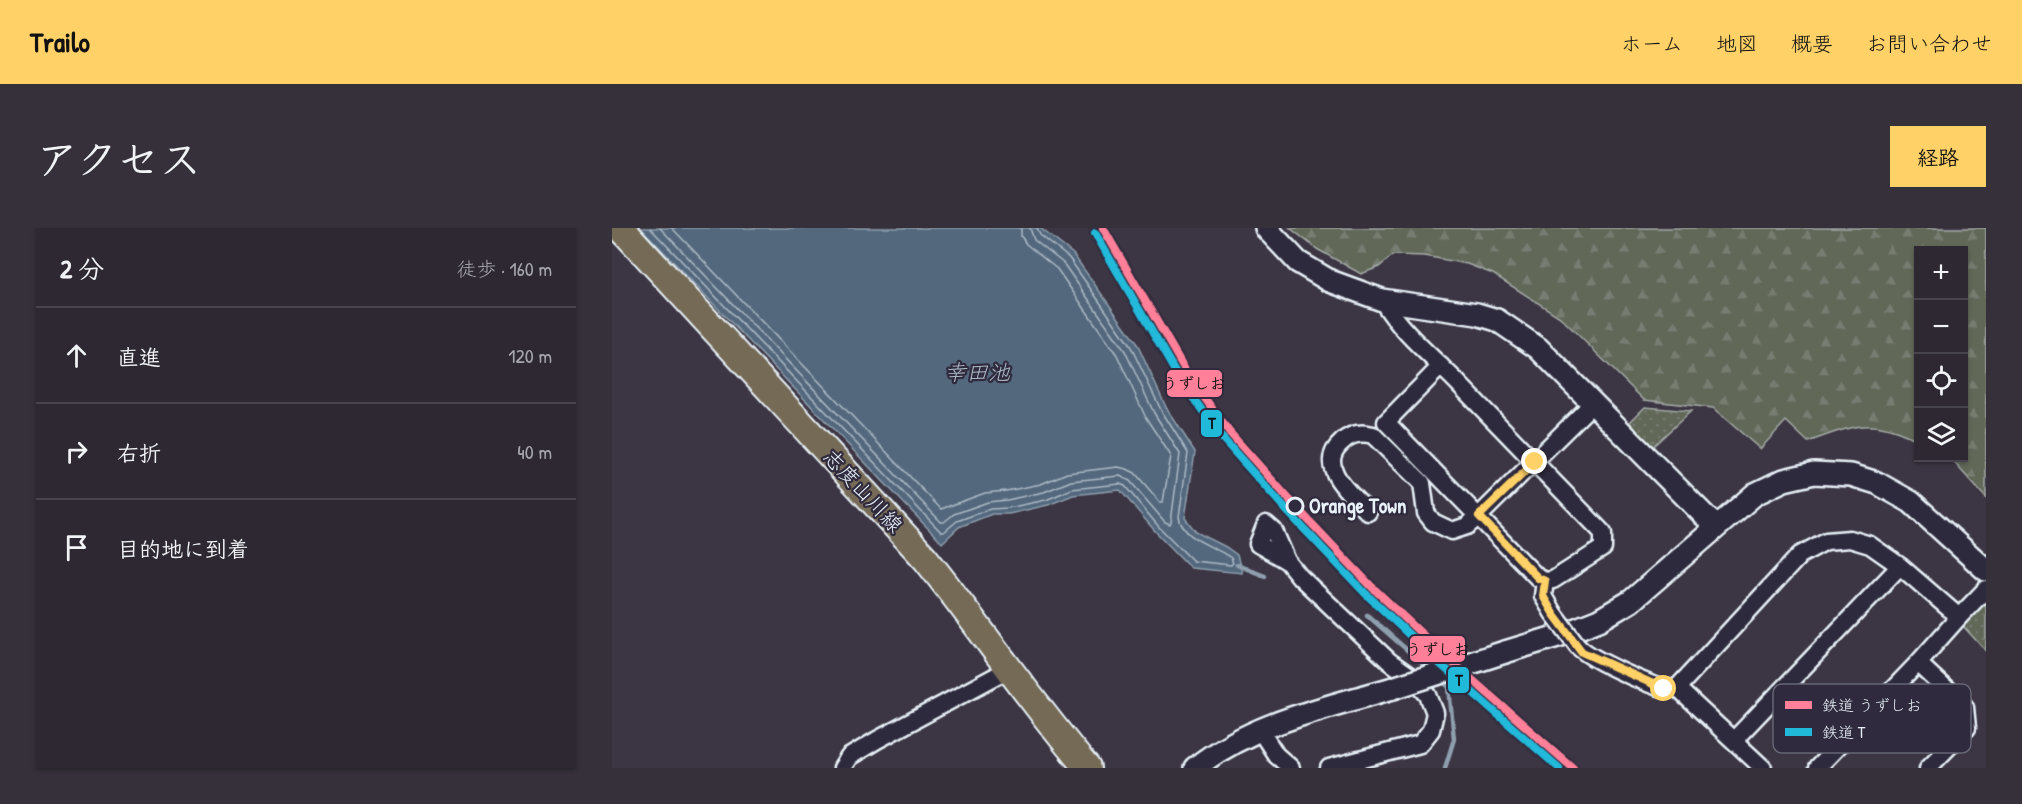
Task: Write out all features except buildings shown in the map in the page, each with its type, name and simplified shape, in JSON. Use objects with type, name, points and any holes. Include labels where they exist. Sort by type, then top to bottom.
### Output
[{"type":"main road","name":"志度山川線","points":[[621,228],[925,558],[1057,733],[1087,768]]},
{"type":"street","points":[[1266,228],[1298,262],[1330,281],[1382,300],[1477,314],[1497,320],[1538,348],[1716,527]]},
{"type":"street","points":[[1382,300],[1391,314],[1603,533],[1603,548],[1553,580],[1545,581],[1538,578],[1386,422],[1441,366]]},
{"type":"street","points":[[1368,512],[1336,477],[1332,464],[1334,452],[1340,443],[1350,436],[1364,432],[1373,435],[1422,483],[1426,513],[1433,522],[1452,531],[1467,526],[1479,516],[1592,404]]},
{"type":"street","points":[[1195,768],[1216,752],[1260,730],[1561,635],[1599,620],[1631,601],[1755,494],[1784,480],[1814,473],[1851,474],[1877,483],[1911,502],[1986,570]]},
{"type":"street","points":[[1545,581],[1543,596],[1582,652],[1664,689],[1677,688],[1800,555],[1826,541],[1850,538],[1870,544],[1900,566],[1959,617]]},
{"type":"street","points":[[1287,561],[1300,577],[1389,661],[1413,678],[1428,695],[1435,713],[1431,730],[1420,744],[1329,768]]},
{"type":"street","points":[[1787,684],[1900,566]]},
{"type":"street","points":[[1898,684],[1986,590]]},
{"type":"street","points":[[1918,663],[1940,684]]},
{"type":"street","points":[[842,768],[849,757],[877,740],[1009,669]]},
{"type":"street","points":[[1677,688],[1764,768]]},
{"type":"street","points":[[1734,740],[1773,699]]},
{"type":"street","points":[[1260,730],[1276,755],[1291,768]]},
{"type":"street","points":[[1817,768],[1831,753]]},
{"type":"street","points":[[1928,768],[1942,753]]},
{"type":"green space","points":[[1290,228],[1986,228],[1986,498],[1954,462],[1968,462],[1968,246],[1914,246],[1914,438],[1891,429],[1865,426],[1840,431],[1808,442],[1786,421],[1760,449],[1713,408],[1644,400],[1560,317],[1493,274],[1467,264],[1425,256],[1393,255],[1379,267],[1361,274],[1317,249]]},
{"type":"green space","points":[[1645,407],[1691,411],[1651,448],[1628,424]]},
{"type":"green space","points":[[1986,599],[1986,651],[1962,625]]},
{"type":"water","name":"幸田池","points":[[641,228],[1040,228],[1073,254],[1137,344],[1166,407],[1195,452],[1185,518],[1196,532],[1237,555],[1242,573],[1191,568],[1120,490],[1073,495],[1048,505],[1009,514],[992,514],[959,527],[942,543]]},
{"type":"waterway","points":[[1237,565],[1265,576]]},
{"type":"waterway","points":[[1367,615],[1430,670]]},
{"type":"waterway","points":[[1441,680],[1449,687],[1454,739],[1445,768]]},
{"type":"rail line","name":"うずしお","points":[[1103,228],[1188,375],[1230,433],[1372,587],[1444,655],[1573,768]]},
{"type":"rail line","name":"T","points":[[1095,233],[1180,380],[1223,439],[1366,594],[1438,662],[1559,768]]},
{"type":"place","name":"Orange Town","points":[[1295,506]]},
{"type":"route","points":[[1535,462],[1479,516],[1538,578],[1545,581],[1543,596],[1582,652],[1664,689]]}]
